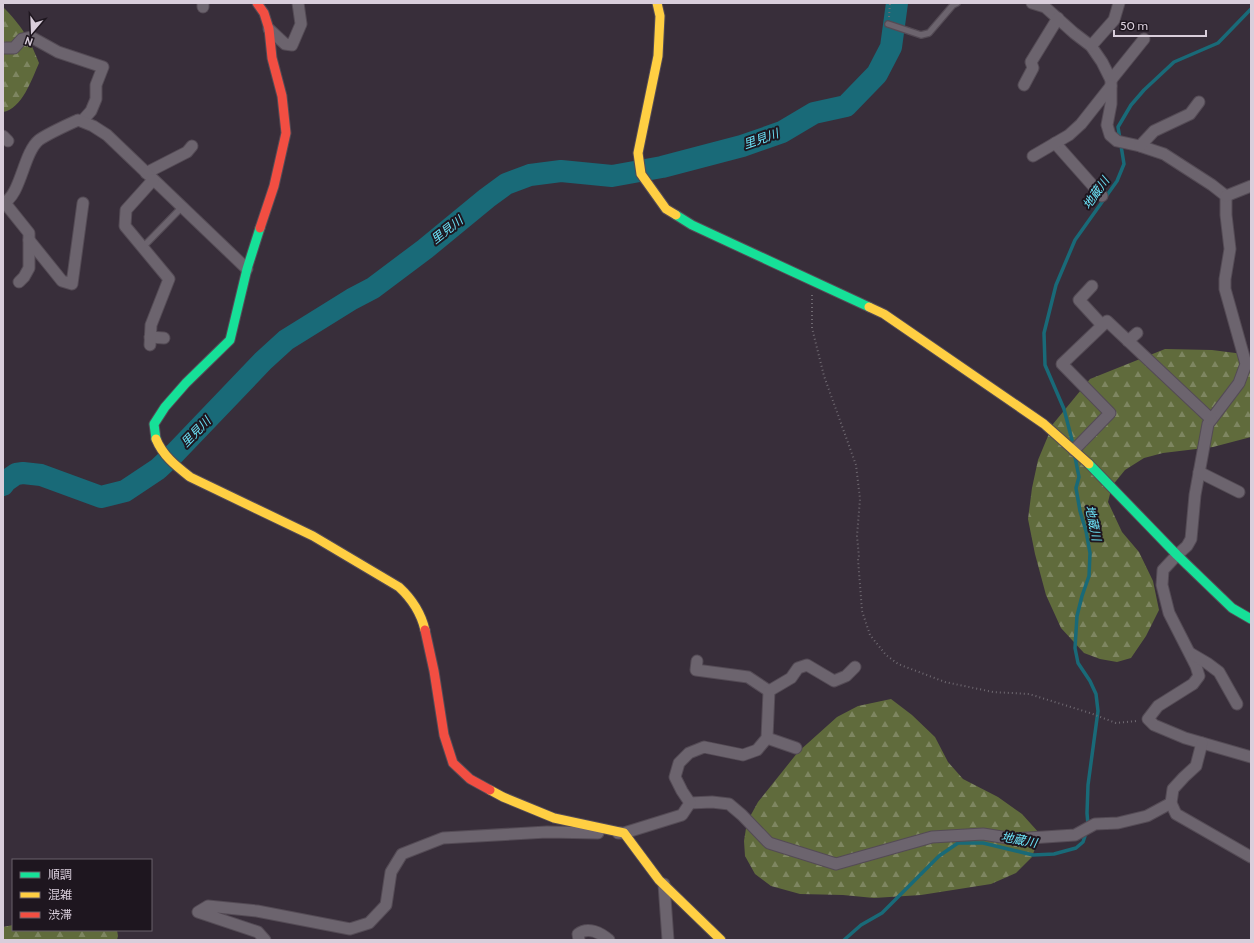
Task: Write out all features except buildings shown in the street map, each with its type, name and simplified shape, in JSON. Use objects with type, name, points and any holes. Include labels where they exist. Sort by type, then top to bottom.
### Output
[{"type":"street","points":[[257,3],[264,13],[268,29],[272,58],[282,96],[286,133],[274,186],[247,270],[230,340],[186,382],[165,407],[154,424],[155,436],[161,450],[176,466],[190,477],[313,536],[399,587],[410,597],[423,624],[434,671],[444,735],[453,764],[470,779],[504,797],[548,816],[624,834],[664,884],[721,940]]},
{"type":"street","points":[[268,29],[286,44],[292,46],[301,24],[298,3]]},
{"type":"street","points":[[657,3],[660,16],[658,56],[638,153],[641,174],[666,209],[692,225],[884,314],[1044,424],[1083,457],[1177,555],[1232,608],[1251,619]]},
{"type":"street","points":[[1032,3],[1045,7],[1091,46],[1102,62],[1111,83],[1111,104],[1107,125],[1110,135],[1117,141],[1140,146],[1164,154],[1212,185],[1226,196]]},
{"type":"street","points":[[1091,46],[1114,20],[1119,3]]},
{"type":"street","points":[[1024,85],[1033,68],[1032,62],[1058,18]]},
{"type":"street","points":[[7,51],[14,48],[22,39],[31,37],[41,38],[58,52],[103,66],[96,85],[96,99],[91,111],[82,121]]},
{"type":"street","points":[[1033,156],[1069,135],[1081,124],[1144,39]]},
{"type":"street","points":[[1140,146],[1154,130],[1190,114],[1199,102]]},
{"type":"street","points":[[19,282],[29,268],[29,233],[4,203],[8,201],[15,189],[29,155],[39,140],[78,120],[93,126],[107,135],[247,270]]},
{"type":"street","points":[[1055,143],[1102,196]]},
{"type":"street","points":[[164,338],[150,341],[151,325],[169,279],[125,226],[126,210],[150,176],[187,152],[192,146]]},
{"type":"street","points":[[1226,196],[1251,186]]},
{"type":"street","points":[[1226,196],[1226,215],[1230,249],[1225,279],[1225,289],[1249,363],[1239,383],[1208,424],[1195,495],[1191,539],[1187,546],[1163,570],[1162,586],[1169,613],[1190,653],[1199,676],[1192,684],[1158,706],[1148,719],[1154,725],[1185,738],[1251,757]]},
{"type":"street","points":[[29,240],[62,281],[72,284],[83,203]]},
{"type":"street","points":[[1092,286],[1079,300],[1102,325]]},
{"type":"street","points":[[1074,450],[1110,414],[1062,364],[1107,321],[1211,419]]},
{"type":"street","points":[[1128,341],[1137,333]]},
{"type":"street","points":[[1199,472],[1239,492]]},
{"type":"street","points":[[1190,653],[1219,672],[1237,704]]},
{"type":"street","points":[[697,661],[696,670],[748,677],[769,691]]},
{"type":"street","points":[[769,691],[791,678],[798,668],[807,665],[834,681],[846,676],[855,667]]},
{"type":"street","points":[[690,803],[675,777],[680,763],[689,753],[704,747],[743,755],[757,750],[767,738],[769,691]]},
{"type":"street","points":[[767,738],[796,748]]},
{"type":"street","points":[[1202,743],[1196,766],[1173,789],[1171,803],[1176,814],[1251,857]]},
{"type":"street","points":[[690,803],[712,802],[730,804],[769,843],[836,864],[932,837],[983,834],[1014,839],[1075,835],[1095,824],[1118,823],[1147,816],[1171,803]]},
{"type":"street","points":[[265,940],[258,932],[198,912],[208,906],[257,911],[350,929],[369,922],[386,905],[390,872],[402,854],[443,838],[546,832],[624,834],[682,815],[690,803]]},
{"type":"street","points":[[664,884],[668,940]]},
{"type":"street","points":[[579,940],[578,934],[583,931],[590,930],[601,934],[609,940]]},
{"type":"lane","points":[[888,24],[921,35],[929,33],[953,5],[957,3]]},
{"type":"lane","points":[[143,247],[182,207]]},
{"type":"path","points":[[888,24],[890,3]]},
{"type":"path","points":[[821,285],[812,283],[812,328],[824,376],[856,465],[860,499],[857,536],[859,557],[858,570],[862,611],[870,635],[886,655],[898,664],[944,682],[993,692],[1029,694],[1090,713],[1116,723],[1148,719]]},
{"type":"green space","points":[[3,7],[24,33],[39,63],[30,85],[21,99],[10,110],[3,112]]},
{"type":"green space","points":[[1165,349],[1212,350],[1251,355],[1251,437],[1213,447],[1163,453],[1144,458],[1125,470],[1112,486],[1108,502],[1122,532],[1139,552],[1153,581],[1159,610],[1146,636],[1131,658],[1117,662],[1100,659],[1084,653],[1061,628],[1046,595],[1035,554],[1028,519],[1032,488],[1038,460],[1053,424],[1090,379]]},
{"type":"green space","points":[[891,699],[912,715],[935,737],[948,762],[963,779],[998,797],[1022,814],[1040,834],[1032,857],[1016,873],[991,884],[921,895],[874,898],[843,895],[800,894],[771,886],[755,874],[745,856],[744,841],[747,822],[758,802],[798,752],[837,717],[858,706]]},
{"type":"green space","points":[[12,925],[12,931],[117,931],[118,936],[117,940],[3,940],[3,927]]},
{"type":"waterway","name":"里見川","points":[[3,485],[16,474],[23,473],[41,475],[101,497],[125,491],[158,469],[263,361],[286,340],[352,299],[373,288],[425,249],[506,184],[530,175],[561,171],[612,176],[662,167],[742,146],[782,132],[814,113],[846,106],[877,74],[891,47],[897,3]]},
{"type":"waterway","name":"地蔵川","points":[[1072,440],[1064,409],[1045,365],[1044,333],[1056,285],[1075,240],[1117,181],[1124,164],[1118,127],[1131,105],[1144,90],[1174,62],[1218,43],[1251,9]]},
{"type":"waterway","name":"地蔵川","points":[[1075,457],[1079,477],[1076,488],[1090,553],[1089,576],[1077,616],[1075,648],[1078,663],[1090,681],[1096,694],[1098,711],[1088,785],[1088,825]]},
{"type":"waterway","name":"地蔵川","points":[[844,940],[861,925],[882,913],[939,856],[958,843],[983,843],[1033,855],[1054,854],[1076,848],[1083,842],[1086,833]]},
{"type":"traffic: fast","points":[[676,215],[692,225],[869,307]]},
{"type":"traffic: fast","points":[[156,439],[154,424],[165,407],[186,383],[230,340],[247,269],[260,228]]},
{"type":"traffic: fast","points":[[1089,464],[1177,555],[1232,608],[1251,619]]},
{"type":"traffic: slow","points":[[657,3],[660,16],[658,56],[638,153],[641,174],[666,209],[676,215]]},
{"type":"traffic: slow","points":[[869,307],[884,314],[1044,424],[1089,464]]},
{"type":"traffic: slow","points":[[156,439],[166,456],[190,477],[313,536],[399,587],[408,596],[415,607],[425,630]]},
{"type":"traffic: slow","points":[[490,790],[503,797],[554,818],[624,833],[659,880],[721,940]]},
{"type":"traffic: jam","points":[[257,3],[264,13],[269,29],[272,58],[282,96],[286,133],[274,186],[260,228]]},
{"type":"traffic: jam","points":[[425,630],[434,671],[444,735],[453,763],[470,779],[490,790]]}]
